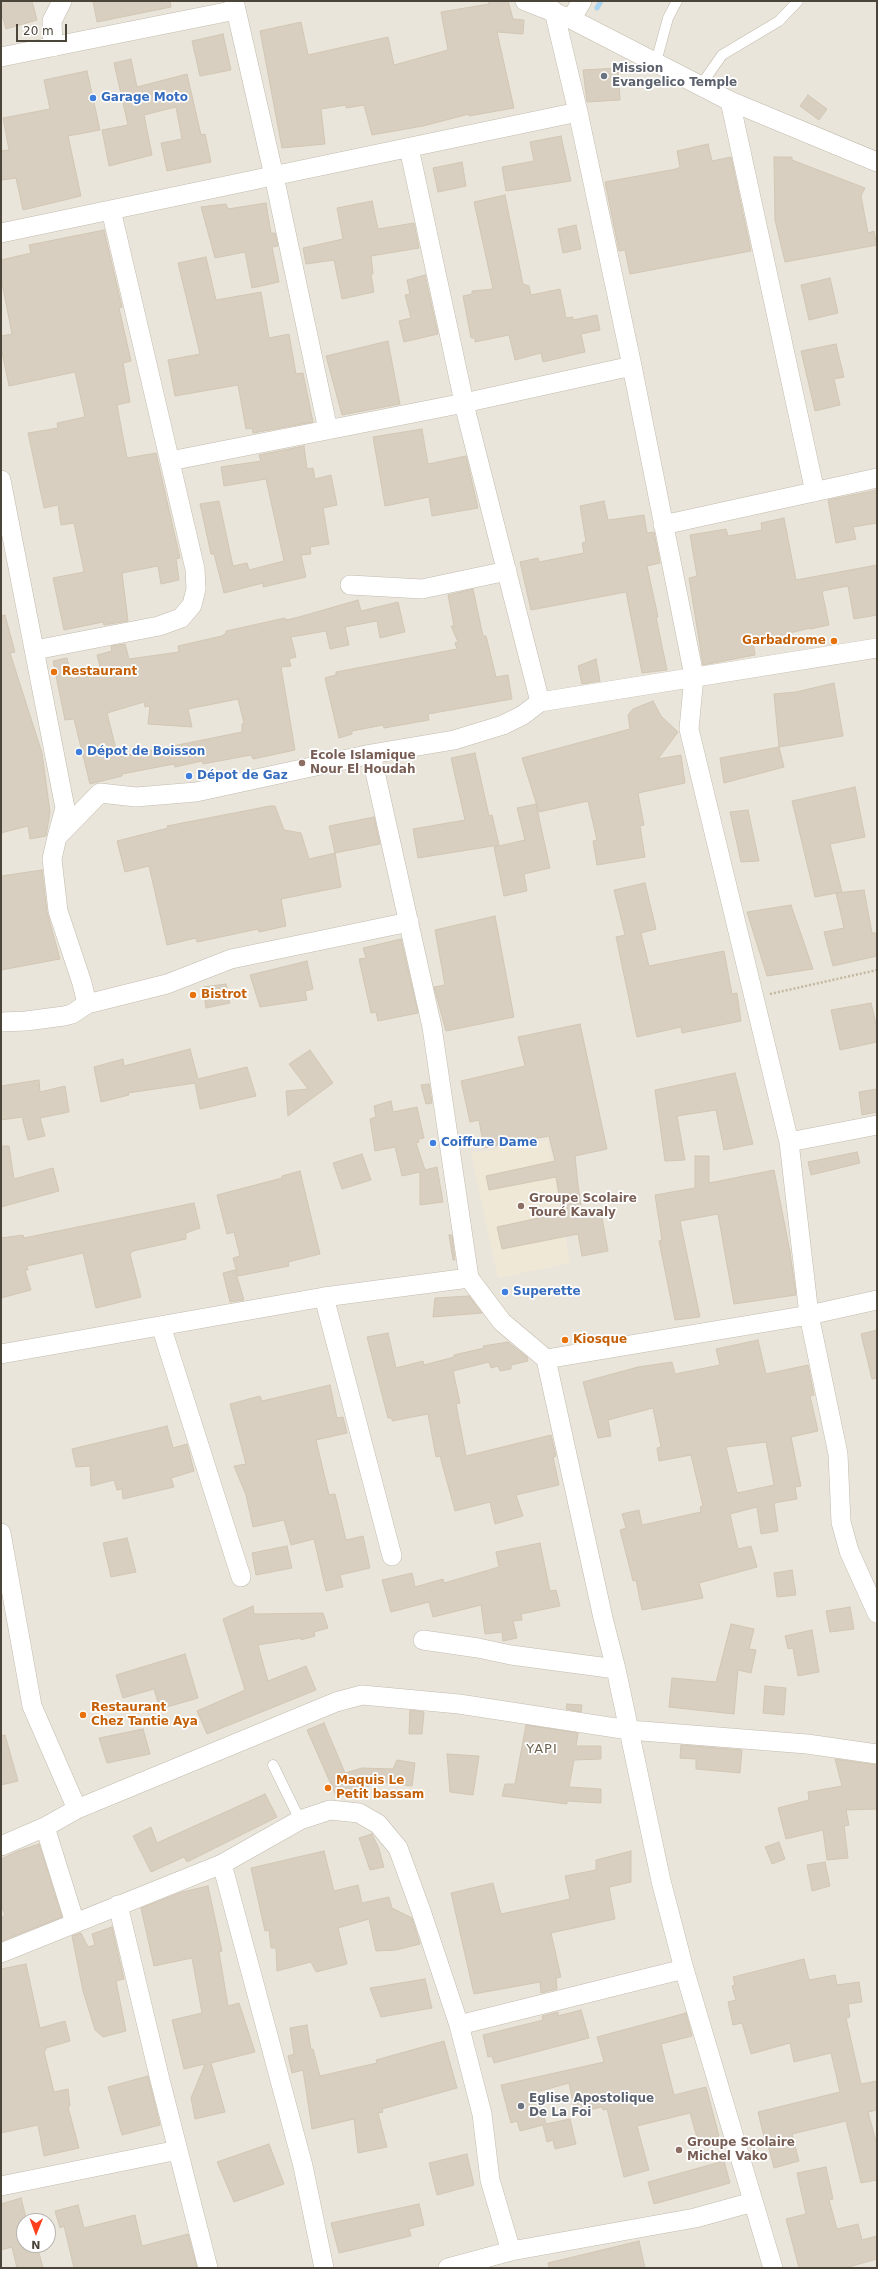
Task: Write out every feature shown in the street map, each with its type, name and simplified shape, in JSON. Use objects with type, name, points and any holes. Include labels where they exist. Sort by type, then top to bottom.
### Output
[{"type":"street","points":[[53,47],[52,21],[62,1]]},
{"type":"street","points":[[525,1],[554,11],[571,19],[730,101],[877,162]]},
{"type":"street","points":[[571,19],[582,1]]},
{"type":"street","points":[[1,57],[53,47],[235,6],[274,176],[328,430]]},
{"type":"street","points":[[554,11],[578,112],[632,366],[694,676],[689,729],[789,1142],[809,1315],[838,1454],[842,1522],[849,1551],[877,1612]]},
{"type":"street","points":[[730,101],[815,492]]},
{"type":"street","points":[[1,234],[578,112]]},
{"type":"street","points":[[408,148],[464,402],[540,702]]},
{"type":"street","points":[[35,650],[159,626],[181,618],[192,605],[196,589],[195,569],[111,210]]},
{"type":"street","points":[[170,461],[328,430],[632,366]]},
{"type":"street","points":[[664,525],[877,478]]},
{"type":"street","points":[[1,480],[65,808],[52,859],[58,911],[82,983],[87,1004]]},
{"type":"street","points":[[350,585],[422,590],[506,571]]},
{"type":"street","points":[[57,837],[100,793],[136,797],[196,792],[371,754],[454,740],[496,728],[523,715],[540,702],[694,676],[877,648]]},
{"type":"street","points":[[371,754],[432,1027],[469,1278],[502,1322],[546,1359],[603,1618],[616,1669],[660,1881],[684,1970],[773,2268]]},
{"type":"street","points":[[1,1022],[26,1021],[64,1016],[72,1014],[87,1004],[167,984],[231,959],[409,922]]},
{"type":"street","points":[[789,1142],[877,1125]]},
{"type":"street","points":[[1,1354],[324,1297],[469,1278]]},
{"type":"street","points":[[324,1297],[392,1556]]},
{"type":"street","points":[[546,1359],[809,1315],[877,1300]]},
{"type":"street","points":[[161,1326],[241,1577]]},
{"type":"street","points":[[1,1533],[32,1706],[77,1809]]},
{"type":"street","points":[[423,1640],[478,1648],[511,1655],[616,1669]]},
{"type":"street","points":[[1,1846],[45,1827],[77,1809],[336,1702],[362,1695],[459,1704],[629,1730],[807,1744],[877,1754]]},
{"type":"street","points":[[1,1953],[222,1864],[300,1820],[330,1810],[359,1813],[378,1824],[398,1848],[459,2025],[482,2114],[490,2180],[511,2251]]},
{"type":"street","points":[[45,1827],[75,1923]]},
{"type":"street","points":[[222,1864],[304,2166],[324,2268]]},
{"type":"street","points":[[118,1905],[208,2268]]},
{"type":"street","points":[[459,2025],[684,1970]]},
{"type":"street","points":[[1,2186],[178,2150]]},
{"type":"street","points":[[448,2268],[511,2251],[695,2218],[753,2202]]},
{"type":"lane","points":[[656,62],[668,18],[677,1]]},
{"type":"lane","points":[[701,85],[722,55],[779,21],[798,1]]},
{"type":"lane","points":[[273,1764],[300,1820]]},
{"type":"path","points":[[754,998],[877,970]]},
{"type":"shaded area","points":[[1,1],[877,1],[877,2268],[1,2268]]},
{"type":"shaded area","points":[[548,1140],[570,1263],[498,1278],[471,1153]]},
{"type":"building","points":[[1,1],[32,1],[37,20],[6,29],[1,11]]},
{"type":"building","points":[[93,1],[170,1],[171,7],[97,22]]},
{"type":"building","points":[[488,1],[508,1],[513,19],[524,20],[523,34],[497,32],[514,108],[469,116],[469,114],[423,126],[372,135],[364,105],[346,108],[346,105],[321,109],[325,144],[282,148],[260,31],[301,22],[308,55],[388,37],[394,65],[448,50],[441,12],[489,4]]},
{"type":"building","points":[[223,34],[231,70],[200,76],[192,41]]},
{"type":"building","points":[[131,59],[137,87],[187,74],[201,135],[205,134],[211,162],[167,171],[161,143],[182,139],[176,107],[144,115],[152,155],[109,166],[102,130],[128,125],[114,63]]},
{"type":"building","points":[[618,68],[620,100],[587,102],[583,70]]},
{"type":"building","points":[[87,71],[100,130],[68,136],[81,196],[23,210],[16,178],[2,180],[1,151],[9,150],[3,118],[50,109],[44,80]]},
{"type":"building","points":[[808,95],[827,109],[819,120],[800,106]]},
{"type":"building","points":[[561,136],[571,181],[506,191],[502,167],[534,161],[530,142]]},
{"type":"building","points":[[708,144],[712,161],[731,157],[751,251],[630,274],[625,250],[619,251],[605,182],[676,169],[680,167],[677,151]]},
{"type":"building","points":[[774,157],[792,157],[792,160],[865,188],[861,196],[868,233],[874,231],[877,245],[785,262],[775,220]]},
{"type":"building","points":[[462,162],[466,186],[438,192],[433,168]]},
{"type":"building","points":[[505,195],[523,284],[529,286],[531,295],[560,289],[566,318],[573,317],[573,320],[597,315],[600,330],[581,334],[585,352],[543,362],[541,353],[515,360],[509,335],[475,342],[475,338],[471,338],[463,296],[472,294],[472,291],[493,289],[474,202]]},
{"type":"building","points":[[372,201],[378,229],[414,223],[419,248],[371,256],[373,274],[371,274],[374,292],[342,299],[334,260],[306,264],[303,248],[343,239],[337,208]]},
{"type":"building","points":[[266,203],[271,233],[275,233],[278,246],[272,247],[279,282],[252,288],[245,252],[215,258],[201,207],[226,204],[228,209]]},
{"type":"building","points":[[576,225],[581,249],[563,253],[558,229]]},
{"type":"building","points":[[104,230],[122,307],[119,308],[131,361],[123,363],[130,402],[117,405],[127,458],[156,453],[180,558],[176,559],[179,580],[161,584],[158,566],[122,573],[128,621],[104,625],[103,622],[64,630],[53,578],[84,572],[74,523],[61,525],[58,505],[44,508],[28,433],[58,428],[57,423],[85,417],[75,372],[9,386],[1,347],[1,336],[12,334],[1,278],[1,260],[31,253],[29,245]]},
{"type":"building","points":[[206,257],[216,300],[261,292],[269,338],[289,334],[296,374],[303,373],[313,422],[253,433],[252,428],[246,429],[238,385],[175,396],[168,360],[200,354],[178,263]]},
{"type":"building","points":[[425,275],[438,334],[404,342],[399,321],[411,318],[405,295],[410,294],[407,280]]},
{"type":"building","points":[[830,278],[838,313],[809,320],[801,285]]},
{"type":"building","points":[[388,341],[400,404],[342,415],[326,356]]},
{"type":"building","points":[[836,344],[844,377],[834,379],[840,405],[815,411],[801,351]]},
{"type":"building","points":[[422,429],[428,464],[466,456],[478,508],[432,516],[429,497],[385,506],[373,437]]},
{"type":"building","points":[[304,446],[307,469],[313,468],[315,479],[331,475],[337,505],[323,508],[329,544],[310,547],[311,554],[301,555],[306,577],[263,587],[263,583],[224,593],[214,554],[211,554],[200,504],[219,501],[233,566],[247,563],[249,570],[284,561],[266,479],[224,486],[221,467],[261,461],[259,455]]},
{"type":"building","points":[[877,490],[877,523],[853,527],[856,539],[836,543],[828,500]]},
{"type":"building","points":[[604,501],[608,520],[644,515],[647,533],[654,532],[660,563],[647,566],[667,670],[642,673],[626,592],[531,610],[520,562],[538,558],[539,562],[584,553],[582,543],[586,542],[580,506]]},
{"type":"building","points":[[784,518],[796,580],[877,565],[877,615],[854,619],[848,586],[822,591],[829,625],[810,628],[753,642],[755,655],[703,665],[689,578],[697,576],[690,535],[726,529],[728,536],[762,530],[761,523]]},
{"type":"building","points":[[473,589],[483,636],[486,636],[496,677],[508,675],[512,699],[428,714],[429,720],[384,728],[383,725],[352,731],[352,734],[339,738],[325,678],[336,675],[336,672],[457,649],[455,643],[458,642],[451,626],[454,626],[448,595]]},
{"type":"building","points":[[358,600],[361,611],[398,602],[405,632],[380,638],[377,621],[345,627],[349,645],[330,649],[326,631],[291,637],[296,657],[289,659],[291,666],[281,667],[295,750],[253,759],[251,755],[203,764],[202,761],[175,767],[174,764],[122,774],[122,776],[90,784],[74,719],[65,720],[53,661],[67,658],[72,679],[101,671],[97,655],[112,651],[111,646],[125,644],[129,659],[179,652],[178,646],[222,636],[226,633],[226,631],[285,618],[286,620]],"holes":[[[238,699],[244,723],[242,724],[242,732],[118,757],[107,713],[144,702],[145,707],[150,706],[148,724],[192,727],[188,709]]]},
{"type":"building","points":[[5,615],[15,652],[10,653],[42,753],[50,812],[46,836],[30,839],[28,826],[1,833],[1,616]]},
{"type":"building","points":[[596,659],[600,681],[582,684],[578,666]]},
{"type":"building","points":[[834,683],[843,736],[779,747],[774,694],[796,692]]},
{"type":"building","points":[[653,701],[661,716],[678,732],[658,759],[681,755],[685,783],[638,793],[644,825],[640,826],[645,857],[597,865],[593,841],[597,840],[588,801],[539,812],[522,758],[630,729],[628,715],[633,709]]},
{"type":"building","points":[[779,747],[784,767],[724,783],[720,758]]},
{"type":"building","points":[[475,753],[489,816],[492,815],[499,845],[418,858],[413,829],[465,820],[451,758]]},
{"type":"building","points":[[855,787],[865,837],[830,844],[842,892],[815,897],[792,801]]},
{"type":"building","points":[[536,804],[550,868],[524,874],[527,891],[504,896],[494,847],[525,840],[517,808]]},
{"type":"building","points":[[275,806],[284,830],[301,833],[309,859],[335,853],[341,887],[281,899],[286,926],[259,932],[258,929],[197,942],[196,938],[167,945],[149,866],[125,872],[117,841],[168,828],[167,826]]},
{"type":"building","points":[[748,810],[759,861],[741,862],[730,812]]},
{"type":"building","points":[[374,817],[380,844],[335,853],[329,826]]},
{"type":"building","points":[[42,870],[47,912],[60,959],[1,970],[1,876]]},
{"type":"building","points":[[645,883],[656,929],[641,933],[649,966],[724,951],[732,994],[737,993],[741,1021],[682,1033],[681,1027],[637,1037],[616,937],[625,935],[614,890]]},
{"type":"building","points":[[864,890],[872,933],[877,933],[877,956],[833,966],[824,932],[844,928],[836,893]]},
{"type":"building","points":[[791,905],[813,969],[767,976],[747,912]]},
{"type":"building","points":[[495,916],[514,1017],[446,1031],[434,987],[445,985],[435,930]]},
{"type":"building","points":[[401,939],[418,1013],[378,1021],[376,1012],[371,1013],[359,959],[366,958],[363,948]]},
{"type":"building","points":[[307,961],[313,989],[305,991],[307,1000],[260,1007],[250,975]]},
{"type":"building","points":[[226,984],[230,1003],[206,1008],[203,987]]},
{"type":"building","points":[[871,1003],[877,1028],[877,1042],[840,1050],[831,1010]]},
{"type":"building","points":[[580,1024],[607,1149],[575,1156],[578,1185],[582,1213],[601,1212],[608,1251],[582,1256],[578,1234],[502,1249],[497,1227],[562,1213],[556,1177],[489,1190],[486,1176],[555,1161],[549,1136],[484,1148],[479,1120],[470,1122],[461,1081],[525,1066],[518,1037]]},
{"type":"building","points":[[190,1049],[198,1079],[247,1067],[256,1096],[200,1109],[195,1083],[128,1093],[129,1095],[101,1102],[94,1067],[123,1059],[124,1066]]},
{"type":"building","points":[[310,1050],[333,1083],[288,1116],[286,1091],[308,1089],[289,1064]]},
{"type":"building","points":[[735,1073],[753,1144],[724,1150],[716,1110],[677,1116],[685,1160],[665,1161],[655,1090]]},
{"type":"building","points":[[39,1080],[40,1092],[65,1086],[69,1112],[40,1118],[45,1136],[28,1140],[22,1117],[1,1120],[1,1086]]},
{"type":"building","points":[[429,1084],[432,1103],[426,1104],[421,1085]]},
{"type":"building","points":[[877,1089],[877,1112],[862,1115],[859,1092]]},
{"type":"building","points":[[391,1101],[393,1112],[417,1107],[424,1138],[418,1139],[419,1142],[416,1143],[425,1170],[437,1167],[443,1202],[420,1205],[420,1172],[402,1176],[395,1147],[375,1151],[370,1119],[376,1117],[374,1106]]},
{"type":"building","points":[[1,1146],[9,1146],[14,1179],[53,1168],[59,1191],[1,1207]]},
{"type":"building","points":[[857,1152],[860,1163],[811,1175],[808,1162]]},
{"type":"building","points":[[362,1154],[371,1180],[342,1189],[333,1163]]},
{"type":"building","points":[[695,1156],[709,1156],[709,1183],[774,1170],[790,1252],[796,1295],[734,1304],[718,1214],[680,1221],[700,1317],[675,1320],[659,1241],[662,1240],[655,1195],[695,1188]]},
{"type":"building","points":[[300,1171],[320,1254],[288,1262],[289,1266],[238,1276],[233,1258],[240,1256],[234,1232],[227,1234],[217,1195],[282,1178],[282,1176]]},
{"type":"building","points":[[194,1203],[200,1228],[186,1233],[186,1239],[133,1251],[130,1254],[141,1297],[96,1308],[83,1253],[27,1266],[28,1270],[25,1270],[31,1290],[1,1298],[1,1238],[23,1235],[24,1238]]},
{"type":"building","points":[[449,1235],[452,1235],[455,1260],[453,1260]]},
{"type":"building","points":[[235,1270],[244,1300],[230,1302],[223,1273]]},
{"type":"building","points":[[469,1296],[482,1313],[433,1317],[435,1298]]},
{"type":"building","points":[[877,1330],[877,1378],[872,1379],[861,1334]]},
{"type":"building","points":[[388,1333],[396,1368],[423,1361],[424,1365],[454,1357],[454,1355],[484,1348],[483,1346],[508,1342],[527,1357],[528,1361],[511,1365],[511,1369],[500,1371],[498,1366],[491,1368],[489,1362],[453,1371],[460,1403],[456,1404],[466,1456],[551,1435],[556,1456],[553,1457],[559,1485],[516,1495],[523,1516],[495,1524],[490,1502],[455,1511],[440,1456],[436,1457],[428,1414],[392,1421],[392,1418],[388,1418],[367,1337]]},
{"type":"building","points":[[758,1340],[766,1374],[808,1365],[814,1395],[810,1396],[818,1431],[791,1437],[801,1486],[795,1487],[797,1499],[774,1503],[778,1531],[761,1534],[757,1507],[730,1514],[738,1549],[751,1546],[757,1567],[699,1583],[703,1598],[642,1610],[636,1580],[633,1581],[620,1530],[626,1528],[622,1514],[639,1510],[642,1525],[701,1512],[700,1507],[703,1506],[691,1455],[659,1461],[657,1448],[661,1447],[653,1408],[608,1420],[611,1436],[598,1438],[583,1382],[638,1367],[672,1362],[675,1374],[720,1365],[716,1349]],"holes":[[[766,1442],[774,1485],[737,1493],[726,1447]]]},
{"type":"building","points":[[330,1385],[337,1418],[343,1417],[347,1433],[316,1440],[329,1495],[335,1494],[346,1540],[363,1536],[370,1568],[340,1575],[343,1587],[326,1591],[314,1539],[291,1545],[284,1520],[253,1527],[246,1495],[234,1466],[246,1464],[230,1404],[260,1396],[262,1401]]},
{"type":"building","points":[[167,1426],[173,1448],[187,1444],[194,1471],[171,1478],[174,1487],[123,1499],[122,1489],[117,1490],[114,1480],[91,1486],[90,1466],[76,1467],[72,1449]]},
{"type":"building","points":[[127,1538],[136,1572],[111,1577],[103,1543]]},
{"type":"building","points":[[540,1543],[550,1591],[556,1590],[560,1606],[521,1614],[522,1620],[513,1621],[517,1638],[503,1641],[502,1632],[485,1634],[481,1605],[433,1617],[429,1602],[391,1612],[382,1580],[412,1573],[415,1587],[443,1579],[444,1583],[499,1567],[496,1552]]},
{"type":"building","points":[[287,1546],[292,1568],[256,1575],[252,1553]]},
{"type":"building","points":[[792,1570],[796,1595],[777,1597],[774,1573]]},
{"type":"building","points":[[253,1606],[254,1614],[323,1613],[328,1628],[314,1632],[315,1636],[301,1640],[301,1638],[258,1645],[268,1681],[306,1666],[316,1690],[207,1734],[197,1711],[245,1690],[223,1619]]},
{"type":"building","points":[[850,1607],[854,1629],[830,1632],[826,1611]]},
{"type":"building","points":[[731,1624],[754,1629],[749,1649],[756,1650],[751,1673],[738,1670],[734,1714],[669,1707],[672,1678],[716,1682]]},
{"type":"building","points":[[812,1630],[819,1672],[798,1676],[793,1648],[788,1649],[785,1636]]},
{"type":"building","points":[[185,1654],[198,1698],[160,1709],[154,1689],[123,1698],[116,1675]]},
{"type":"building","points":[[765,1686],[786,1688],[784,1715],[763,1713]]},
{"type":"building","points":[[567,1704],[582,1705],[581,1712],[566,1709]]},
{"type":"building","points":[[410,1710],[424,1712],[422,1734],[409,1734]]},
{"type":"building","points":[[324,1723],[345,1773],[362,1768],[393,1769],[397,1760],[415,1763],[412,1786],[380,1782],[337,1798],[307,1730]]},
{"type":"building","points":[[526,1725],[578,1733],[576,1746],[601,1746],[601,1759],[574,1760],[569,1787],[601,1789],[601,1803],[567,1801],[567,1804],[502,1796],[505,1784],[515,1784]]},
{"type":"building","points":[[143,1729],[150,1754],[107,1763],[99,1738]]},
{"type":"building","points":[[5,1735],[18,1781],[1,1785],[1,1736]]},
{"type":"building","points":[[681,1745],[742,1750],[740,1773],[696,1769],[696,1759],[680,1758]]},
{"type":"building","points":[[447,1754],[479,1756],[473,1795],[450,1792]]},
{"type":"building","points":[[835,1759],[877,1765],[877,1809],[846,1810],[849,1825],[844,1826],[848,1858],[827,1860],[823,1830],[786,1839],[778,1808],[809,1800],[808,1792],[842,1786]]},
{"type":"building","points":[[265,1794],[277,1817],[187,1862],[184,1857],[151,1872],[133,1836],[151,1827],[157,1843]]},
{"type":"building","points":[[372,1834],[379,1849],[384,1867],[370,1870],[359,1838]]},
{"type":"building","points":[[779,1842],[785,1859],[772,1864],[765,1847]]},
{"type":"building","points":[[39,1844],[62,1917],[1,1941],[1,1918],[5,1915],[1,1905],[1,1859]]},
{"type":"building","points":[[324,1851],[334,1891],[358,1885],[362,1903],[389,1897],[392,1908],[412,1918],[420,1944],[396,1950],[376,1951],[369,1919],[338,1928],[347,1964],[316,1972],[311,1962],[277,1971],[276,1948],[271,1948],[269,1930],[265,1931],[251,1868]]},
{"type":"building","points":[[631,1851],[631,1882],[609,1887],[615,1919],[551,1933],[561,1977],[556,1978],[557,1989],[541,1993],[540,1982],[474,1994],[451,1893],[493,1883],[501,1914],[570,1899],[565,1876],[596,1870],[596,1860]]},
{"type":"building","points":[[825,1862],[830,1886],[812,1891],[807,1865]]},
{"type":"building","points":[[208,1886],[222,1951],[219,1952],[228,2006],[239,2003],[255,2052],[211,2063],[225,2112],[195,2119],[191,2098],[205,2064],[184,2069],[172,2020],[202,2013],[192,1958],[154,1966],[141,1908],[182,1892]]},
{"type":"building","points":[[112,1927],[124,1979],[116,1981],[126,2031],[103,2037],[95,2030],[83,1991],[72,1936],[81,1933],[88,1947],[95,1945],[92,1934]]},
{"type":"building","points":[[804,1959],[809,1980],[835,1975],[837,1985],[859,1982],[862,2002],[848,2004],[850,2017],[846,2018],[861,2084],[877,2081],[877,2110],[868,2112],[877,2145],[877,2180],[861,2183],[846,2121],[792,2134],[799,2161],[774,2168],[767,2141],[765,2141],[758,2112],[840,2092],[831,2053],[794,2062],[790,2043],[751,2054],[742,2023],[733,2025],[728,2002],[736,2000],[732,1986],[735,1985],[733,1977]]},
{"type":"building","points":[[26,1964],[40,2028],[65,2021],[70,2041],[46,2048],[44,2051],[54,2092],[68,2089],[70,2106],[68,2107],[79,2148],[44,2156],[38,2125],[1,2133],[1,1969]]},
{"type":"building","points":[[425,1979],[432,2008],[381,2017],[370,1988]]},
{"type":"building","points":[[581,2010],[589,2038],[494,2063],[492,2056],[488,2057],[483,2035],[543,2020],[542,2016],[558,2012],[558,2016]]},
{"type":"building","points":[[686,2013],[692,2036],[661,2044],[674,2095],[706,2087],[719,2136],[698,2141],[690,2113],[637,2126],[649,2170],[624,2177],[607,2109],[603,2110],[602,2107],[575,2113],[569,2083],[537,2092],[546,2124],[570,2119],[576,2144],[555,2149],[553,2140],[547,2142],[543,2125],[520,2131],[517,2121],[511,2123],[501,2085],[604,2062],[597,2037]]},
{"type":"building","points":[[307,2025],[311,2050],[313,2049],[320,2076],[377,2063],[376,2060],[444,2041],[457,2088],[382,2109],[383,2112],[378,2113],[387,2147],[358,2153],[354,2119],[312,2129],[303,2070],[292,2073],[288,2056],[294,2054],[290,2028]]},
{"type":"building","points":[[148,2076],[160,2125],[122,2135],[108,2087]]},
{"type":"building","points":[[269,2144],[284,2184],[234,2202],[217,2162]]},
{"type":"building","points":[[467,2154],[474,2185],[437,2195],[429,2163]]},
{"type":"building","points":[[724,2161],[730,2183],[654,2204],[648,2182]]},
{"type":"building","points":[[826,2167],[833,2199],[829,2200],[837,2229],[858,2224],[862,2240],[877,2236],[877,2259],[845,2268],[799,2268],[786,2219],[806,2214],[797,2173]]},
{"type":"building","points":[[21,2198],[25,2213],[16,2213],[16,2253],[39,2253],[43,2268],[17,2268],[12,2247],[1,2250],[1,2204]]},
{"type":"building","points":[[419,2204],[424,2225],[409,2229],[411,2236],[339,2253],[331,2223]]},
{"type":"building","points":[[78,2205],[84,2228],[135,2215],[142,2246],[188,2234],[197,2268],[74,2268],[64,2226],[60,2228],[55,2211]]},
{"type":"building","points":[[639,2241],[645,2268],[549,2268],[548,2263]]},
{"type":"waterway","points":[[597,8],[601,1]]},
{"type":"place","name":"Mission Evangelico Temple","points":[[604,76]]},
{"type":"place","name":"Garage Moto","points":[[93,98]]},
{"type":"place","name":"Garbadrome","points":[[834,641]]},
{"type":"place","name":"Restaurant","points":[[54,672]]},
{"type":"place","name":"Dépot de Boisson","points":[[79,752]]},
{"type":"place","name":"Ecole Islamique Nour El Houdah","points":[[302,763]]},
{"type":"place","name":"Dépot de Gaz","points":[[189,776]]},
{"type":"place","name":"Bistrot","points":[[193,995]]},
{"type":"place","name":"Coiffure Dame","points":[[433,1143]]},
{"type":"place","name":"Groupe Scolaire Touré Kavaly","points":[[521,1206]]},
{"type":"place","name":"Superette","points":[[505,1292]]},
{"type":"place","name":"Kiosque","points":[[565,1340]]},
{"type":"place","name":"Restaurant Chez Tantie Aya","points":[[83,1715]]},
{"type":"place","name":"Maquis Le Petit bassam","points":[[328,1788]]},
{"type":"place","name":"Eglise Apostolique De La Foi","points":[[521,2106]]},
{"type":"place","name":"Groupe Scolaire Michel Vako","points":[[679,2150]]},
{"type":"district","name":"YAPI","points":[[542,1750]]}]
